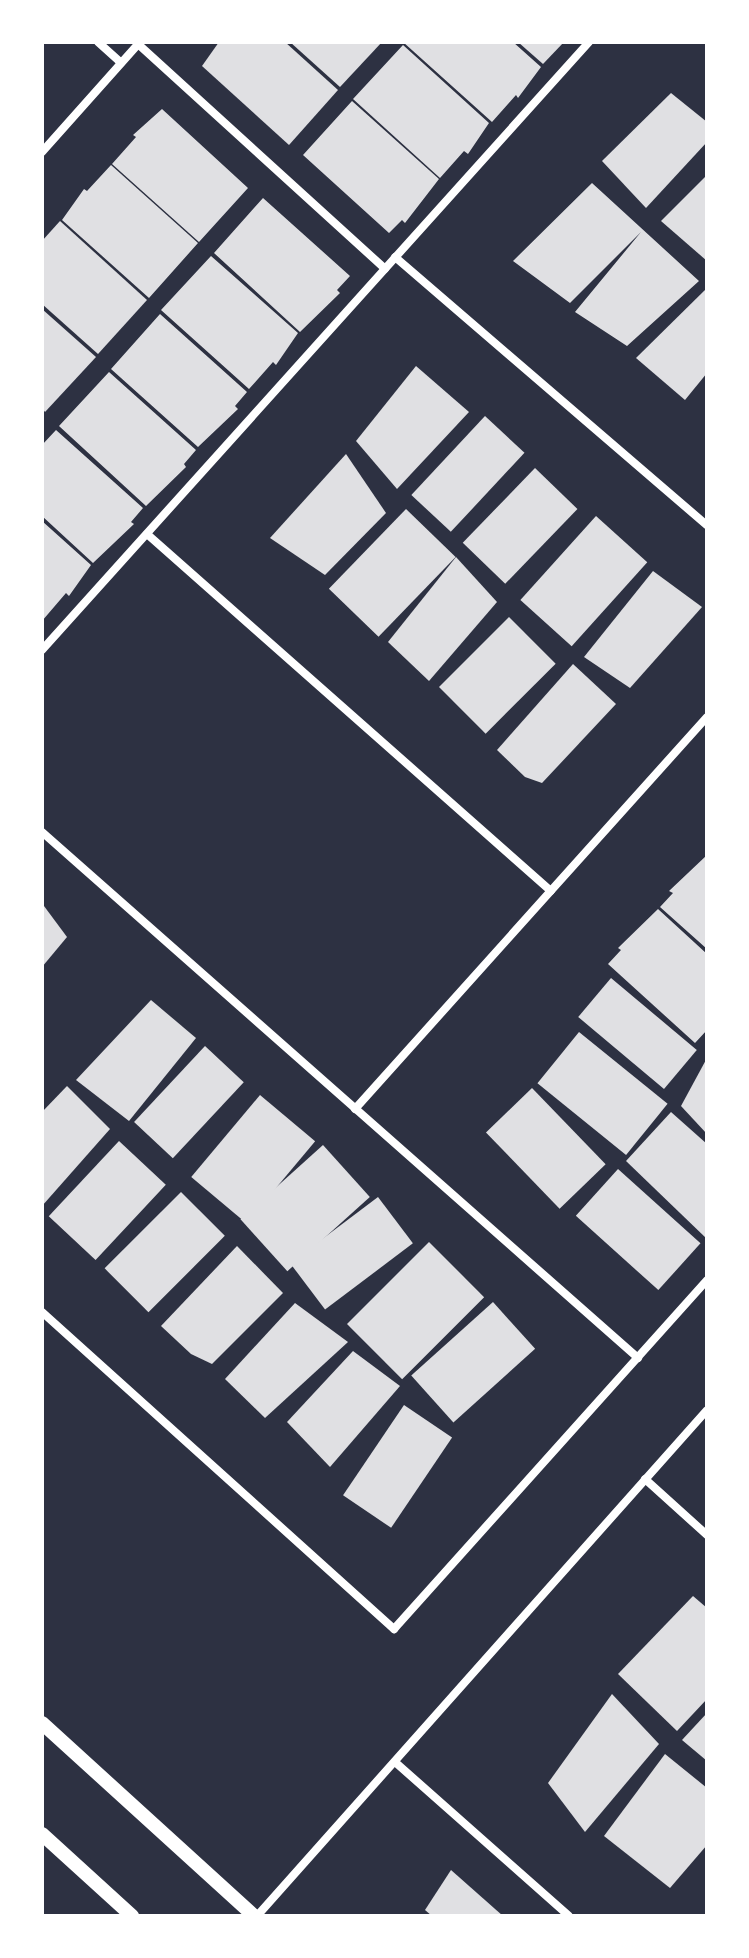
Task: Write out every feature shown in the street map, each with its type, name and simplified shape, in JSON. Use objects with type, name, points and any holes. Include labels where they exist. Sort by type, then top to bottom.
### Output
[{"type":"street","points":[[98,42],[121,63]]},
{"type":"street","points":[[42,650],[589,42]]},
{"type":"street","points":[[42,152],[139,43],[385,269]]},
{"type":"street","points":[[395,257],[707,525]]},
{"type":"street","points":[[147,534],[551,891]]},
{"type":"street","points":[[355,1109],[707,717]]},
{"type":"street","points":[[42,832],[638,1358]]},
{"type":"street","points":[[42,1312],[394,1629],[707,1280]]},
{"type":"street","points":[[42,1723],[255,1916],[707,1410]]},
{"type":"street","points":[[645,1479],[707,1535]]},
{"type":"street","points":[[395,1762],[569,1916]]},
{"type":"street","points":[[42,1834],[132,1916]]},
{"type":"building","points":[[219,42],[285,42],[338,90],[289,145],[202,66]]},
{"type":"building","points":[[290,42],[382,42],[340,87]]},
{"type":"building","points":[[403,42],[513,42],[541,67],[518,98],[516,95],[492,122]]},
{"type":"building","points":[[518,42],[564,42],[543,64]]},
{"type":"building","points":[[403,45],[489,123],[468,154],[464,151],[440,178],[353,99]]},
{"type":"building","points":[[671,93],[707,122],[707,142],[646,208],[602,161]]},
{"type":"building","points":[[352,101],[439,179],[405,223],[402,220],[389,233],[303,155]]},
{"type":"building","points":[[162,109],[248,188],[199,242],[112,164],[136,137],[133,135]]},
{"type":"building","points":[[111,165],[198,243],[149,298],[62,220],[84,189],[87,191]]},
{"type":"building","points":[[707,175],[707,261],[661,221]]},
{"type":"building","points":[[592,183],[699,281],[627,346],[575,312],[641,232],[570,303],[513,261]]},
{"type":"building","points":[[263,198],[350,276],[337,290],[340,293],[300,332],[214,253]]},
{"type":"building","points":[[60,221],[147,300],[98,354],[42,304],[42,241]]},
{"type":"building","points":[[211,256],[298,333],[276,365],[273,362],[249,389],[161,310]]},
{"type":"building","points":[[707,288],[707,373],[685,400],[636,358]]},
{"type":"building","points":[[42,309],[96,357],[45,412],[42,408]]},
{"type":"building","points":[[160,314],[247,392],[235,406],[238,409],[198,447],[111,369]]},
{"type":"building","points":[[416,366],[469,412],[397,489],[356,441]]},
{"type":"building","points":[[109,372],[196,450],[184,464],[186,467],[146,506],[59,426]]},
{"type":"building","points":[[485,416],[524,453],[451,532],[411,495]]},
{"type":"building","points":[[56,430],[143,508],[131,522],[134,524],[93,563],[42,516],[42,445]]},
{"type":"building","points":[[346,454],[386,513],[325,575],[270,538]]},
{"type":"building","points":[[535,468],[577,509],[505,584],[463,543]]},
{"type":"building","points":[[406,509],[456,557],[379,637],[329,589]]},
{"type":"building","points":[[596,516],[647,562],[572,646],[520,600]]},
{"type":"building","points":[[42,521],[91,565],[69,596],[66,593],[42,621]]},
{"type":"building","points":[[456,557],[497,602],[429,681],[388,642]]},
{"type":"building","points":[[653,571],[702,607],[630,688],[584,657]]},
{"type":"building","points":[[509,617],[556,664],[486,734],[439,687]]},
{"type":"building","points":[[573,664],[616,704],[542,783],[525,777],[497,750]]},
{"type":"building","points":[[707,855],[707,949],[660,907],[673,893],[669,891]]},
{"type":"building","points":[[44,906],[67,937],[42,967],[42,908]]},
{"type":"building","points":[[658,909],[707,954],[707,1030],[695,1043],[608,964],[621,950],[618,948]]},
{"type":"building","points":[[611,978],[697,1050],[664,1089],[578,1017]]},
{"type":"building","points":[[151,1000],[196,1038],[129,1121],[76,1080]]},
{"type":"building","points":[[579,1032],[668,1104],[626,1155],[537,1083]]},
{"type":"building","points":[[205,1046],[244,1082],[173,1158],[134,1122]]},
{"type":"building","points":[[707,1058],[707,1134],[681,1106]]},
{"type":"building","points":[[67,1086],[110,1129],[42,1206],[42,1112]]},
{"type":"building","points":[[532,1088],[606,1164],[560,1209],[486,1132]]},
{"type":"building","points":[[260,1095],[315,1141],[246,1223],[191,1177]]},
{"type":"building","points":[[671,1112],[707,1144],[707,1239],[626,1161]]},
{"type":"building","points":[[119,1141],[166,1185],[96,1260],[49,1216]]},
{"type":"building","points":[[323,1145],[370,1197],[287,1271],[241,1219]]},
{"type":"building","points":[[618,1169],[700,1243],[658,1290],[576,1216]]},
{"type":"building","points":[[181,1192],[225,1236],[148,1312],[105,1268]]},
{"type":"building","points":[[378,1197],[413,1243],[325,1310],[290,1263]]},
{"type":"building","points":[[429,1242],[484,1297],[402,1379],[347,1324]]},
{"type":"building","points":[[237,1246],[283,1293],[212,1364],[191,1354],[161,1326]]},
{"type":"building","points":[[493,1302],[535,1349],[453,1422],[411,1376]]},
{"type":"building","points":[[295,1303],[348,1342],[265,1418],[225,1379]]},
{"type":"building","points":[[353,1351],[400,1386],[330,1467],[287,1422]]},
{"type":"building","points":[[404,1405],[452,1437],[391,1528],[343,1495]]},
{"type":"building","points":[[693,1596],[707,1608],[707,1699],[677,1731],[618,1674]]},
{"type":"building","points":[[612,1694],[659,1744],[585,1832],[548,1783]]},
{"type":"building","points":[[707,1713],[707,1761],[682,1740]]},
{"type":"building","points":[[665,1754],[707,1788],[707,1845],[670,1888],[604,1836]]},
{"type":"building","points":[[451,1870],[503,1916],[432,1916],[425,1910]]}]
